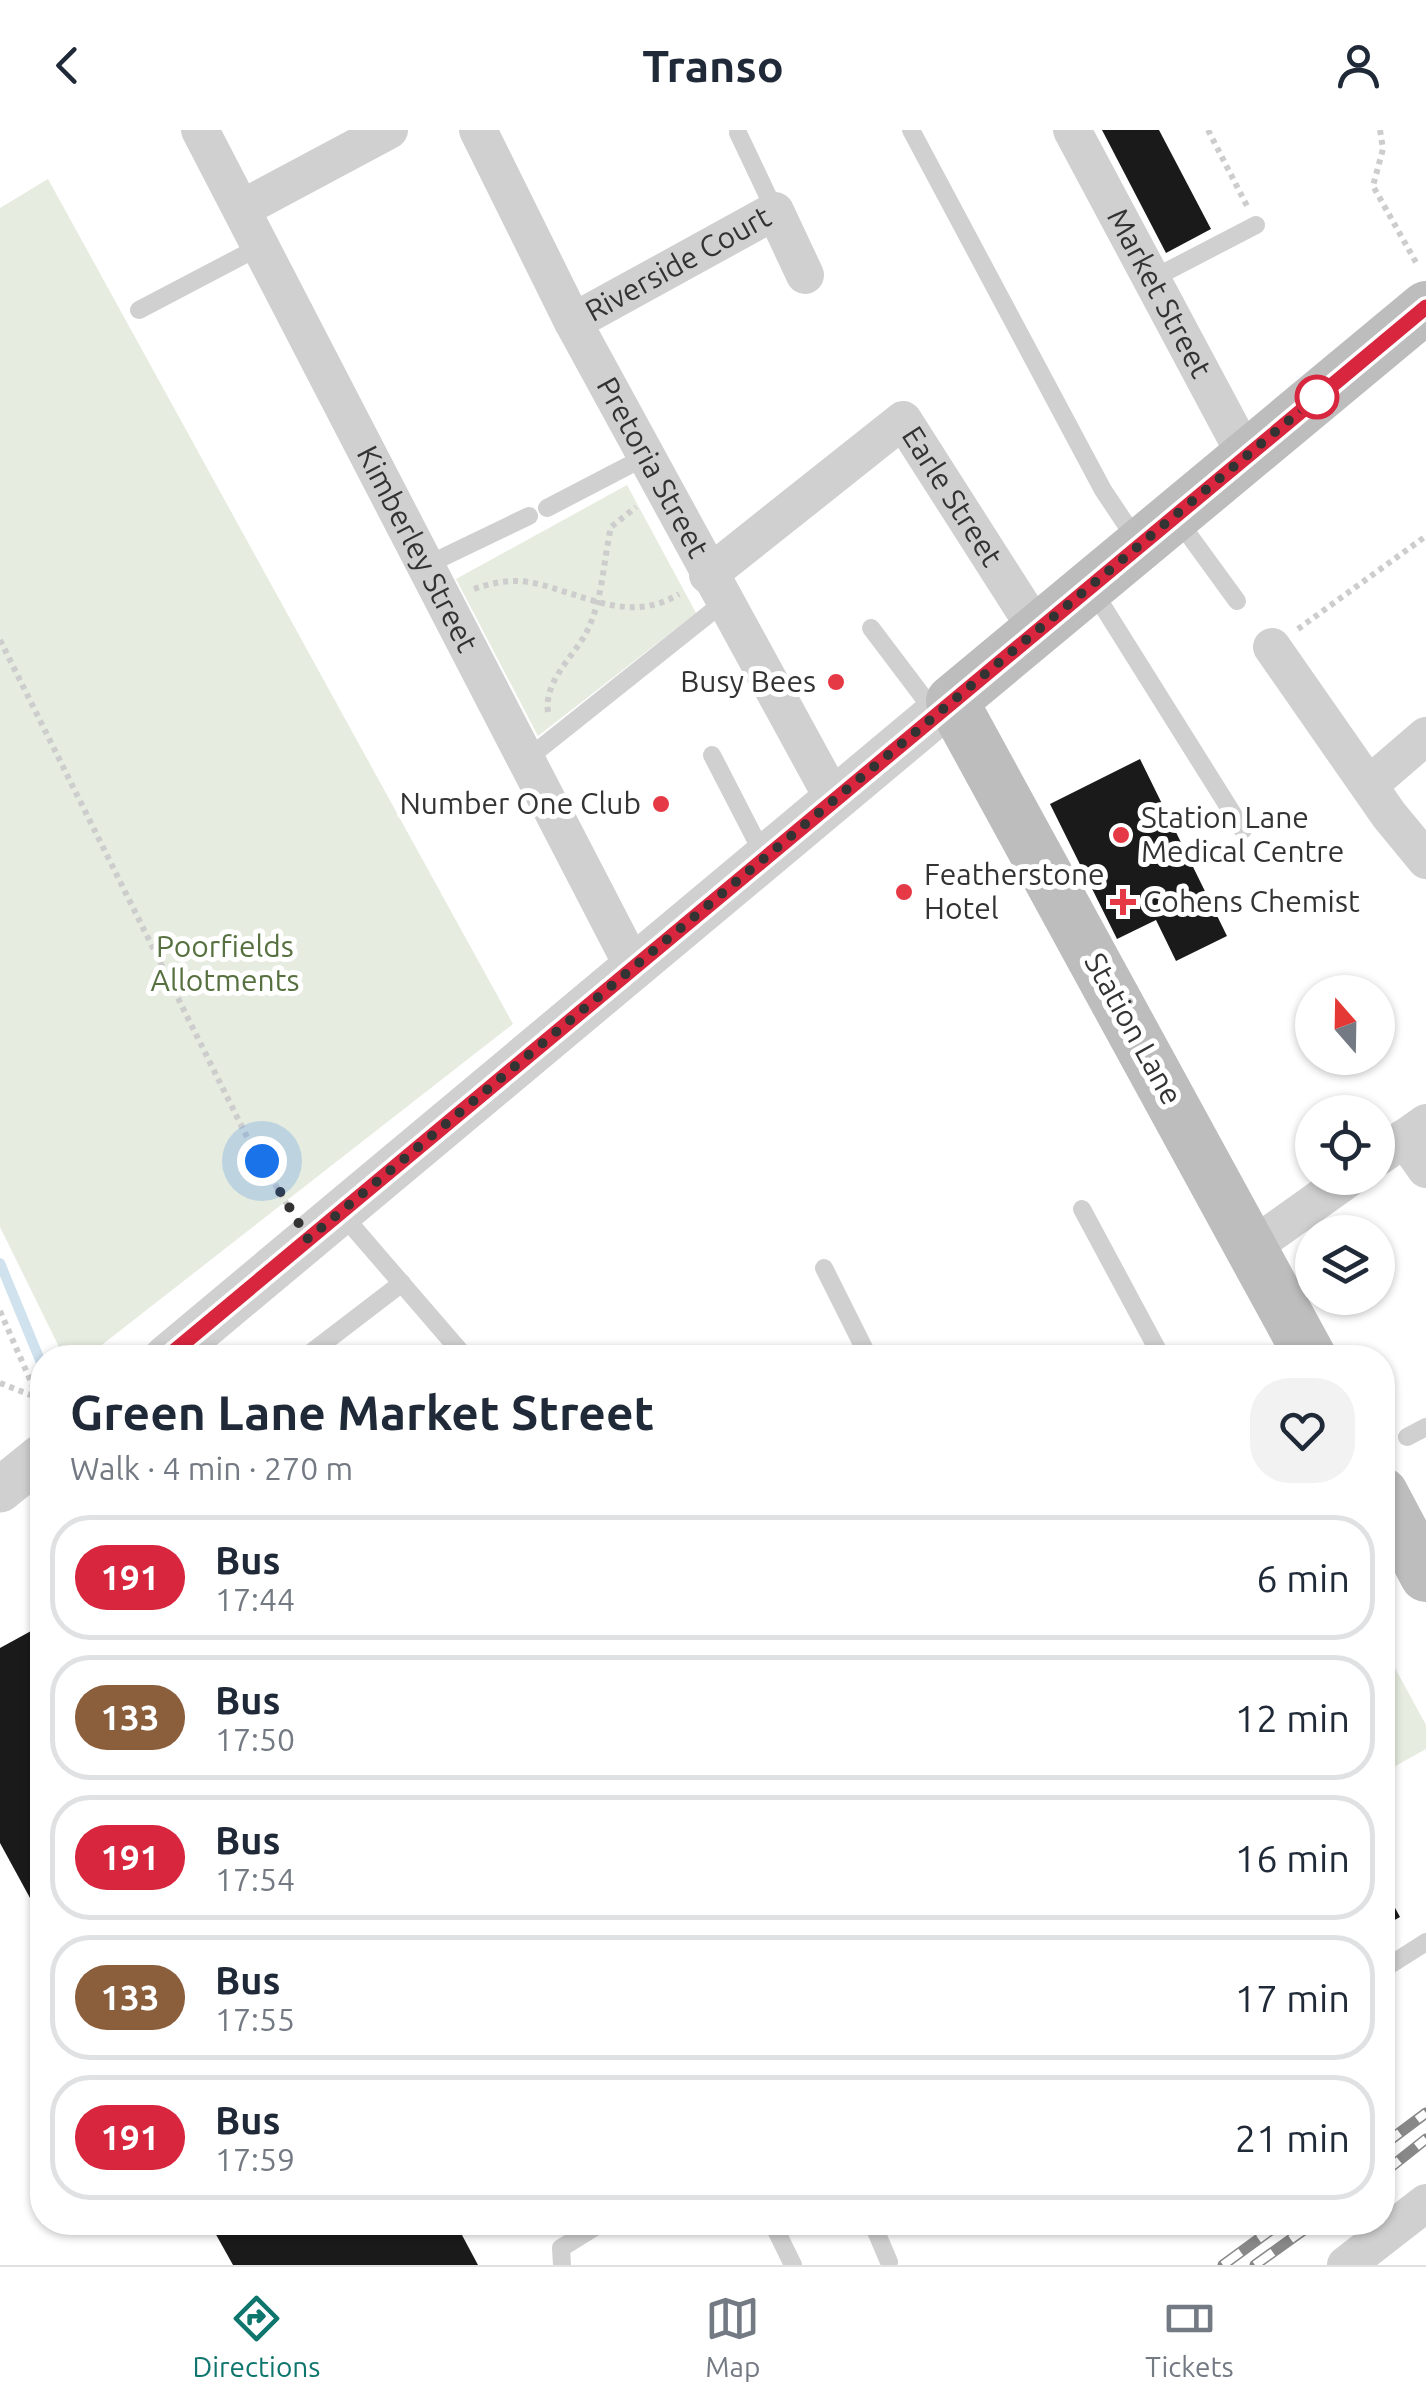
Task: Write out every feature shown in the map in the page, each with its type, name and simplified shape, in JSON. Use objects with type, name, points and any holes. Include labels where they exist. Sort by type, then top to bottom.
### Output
[{"type":"main road","points":[[944,708],[1426,307]]},
{"type":"main road","name":"Station Lane","points":[[944,708],[1252,1247],[1300,1345]]},
{"type":"main road","points":[[1395,1518],[1426,1576]]},
{"type":"street","name":"Kimberley Street","points":[[200,130],[445,600],[542,747],[635,970]]},
{"type":"street","points":[[242,208],[389,130]]},
{"type":"street","name":"Pretoria Street","points":[[478,130],[573,322],[834,800]]},
{"type":"street","name":"Market Street","points":[[1072,130],[1246,456]]},
{"type":"street","name":"Riverside Court","points":[[573,322],[775,211],[805,274]]},
{"type":"street","name":"Earle Street","points":[[716,588],[903,420],[1037,630]]},
{"type":"street","points":[[1272,648],[1426,860]]},
{"type":"street","points":[[182,1345],[944,708]]},
{"type":"street","points":[[1370,785],[1426,736]]},
{"type":"street","points":[[1252,1247],[1325,1195]]},
{"type":"street","points":[[0,1490],[30,1466]]},
{"type":"street","points":[[1395,2226],[1426,2202]]},
{"type":"street","points":[[1346,2265],[1384,2235]]},
{"type":"lane","points":[[911,130],[1103,490],[1158,531],[1237,601]]},
{"type":"lane","points":[[738,133],[775,211]]},
{"type":"lane","points":[[1152,279],[1256,225]]},
{"type":"lane","points":[[139,310],[262,246]]},
{"type":"lane","points":[[547,508],[645,457]]},
{"type":"lane","points":[[427,565],[529,516]]},
{"type":"lane","points":[[1090,587],[1243,830]]},
{"type":"lane","points":[[542,747],[716,588]]},
{"type":"lane","points":[[872,628],[944,708]]},
{"type":"lane","points":[[712,754],[766,859]]},
{"type":"lane","points":[[1082,1209],[1155,1345]]},
{"type":"lane","points":[[324,1226],[402,1282],[455,1345]]},
{"type":"lane","points":[[824,1268],[862,1345]]},
{"type":"lane","points":[[321,1345],[402,1282]]},
{"type":"lane","points":[[1408,1437],[1426,1427]]},
{"type":"lane","points":[[1395,1962],[1426,1942]]},
{"type":"lane","points":[[562,2265],[560,2248],[582,2235]]},
{"type":"lane","points":[[778,2235],[793,2265]]},
{"type":"lane","points":[[878,2235],[889,2262]]},
{"type":"path","points":[[1208,130],[1256,225]]},
{"type":"path","points":[[1380,130],[1384,148],[1373,186],[1426,280]]},
{"type":"path","points":[[542,747],[551,687],[586,633],[596,604],[611,526],[623,514],[664,492]]},
{"type":"path","points":[[1272,648],[1426,536]]},
{"type":"path","points":[[445,600],[499,581],[526,581],[596,604],[624,608],[716,588]]},
{"type":"path","points":[[0,640],[246,1135],[324,1226]]},
{"type":"path","points":[[0,1311],[30,1387]]},
{"type":"path","points":[[0,1382],[30,1395]]},
{"type":"green space","name":"Poorfields Allotments","points":[[48,179],[513,1024],[102,1345],[58,1345],[0,1227],[0,208]]},
{"type":"green space","points":[[627,485],[696,613],[538,736],[456,579]]},
{"type":"green space","points":[[1395,1668],[1426,1725],[1426,1749],[1395,1766]]},
{"type":"building","points":[[1102,130],[1159,130],[1211,229],[1166,253]]},
{"type":"building","name":"Station Lane Medical Centre","points":[[1140,759],[1227,936],[1176,961],[1156,920],[1117,939],[1050,804]]},
{"type":"building","points":[[30,1632],[30,1898],[0,1843],[0,1648]]},
{"type":"building","points":[[216,2235],[462,2235],[478,2265],[233,2265]]},
{"type":"waterway","points":[[0,1263],[34,1345]]},
{"type":"railway","points":[[1395,2136],[1426,2113]]},
{"type":"railway","points":[[1395,2164],[1426,2139]]},
{"type":"railway","points":[[1223,2265],[1264,2235]]},
{"type":"railway","points":[[1255,2265],[1297,2235]]},
{"type":"bus line","name":"191","points":[[181,1345],[1426,307]]},
{"type":"place","name":"Busy Bees","points":[[836,682]]},
{"type":"place","name":"Number One Club","points":[[661,804]]},
{"type":"place","name":"Station Lane Medical Centre","points":[[1121,835]]},
{"type":"place","name":"Featherstone Hotel","points":[[904,892]]},
{"type":"place","name":"Cohens Chemist","points":[[1123,902]]},
{"type":"route","points":[[262,1161],[308,1239],[1317,397]]}]
